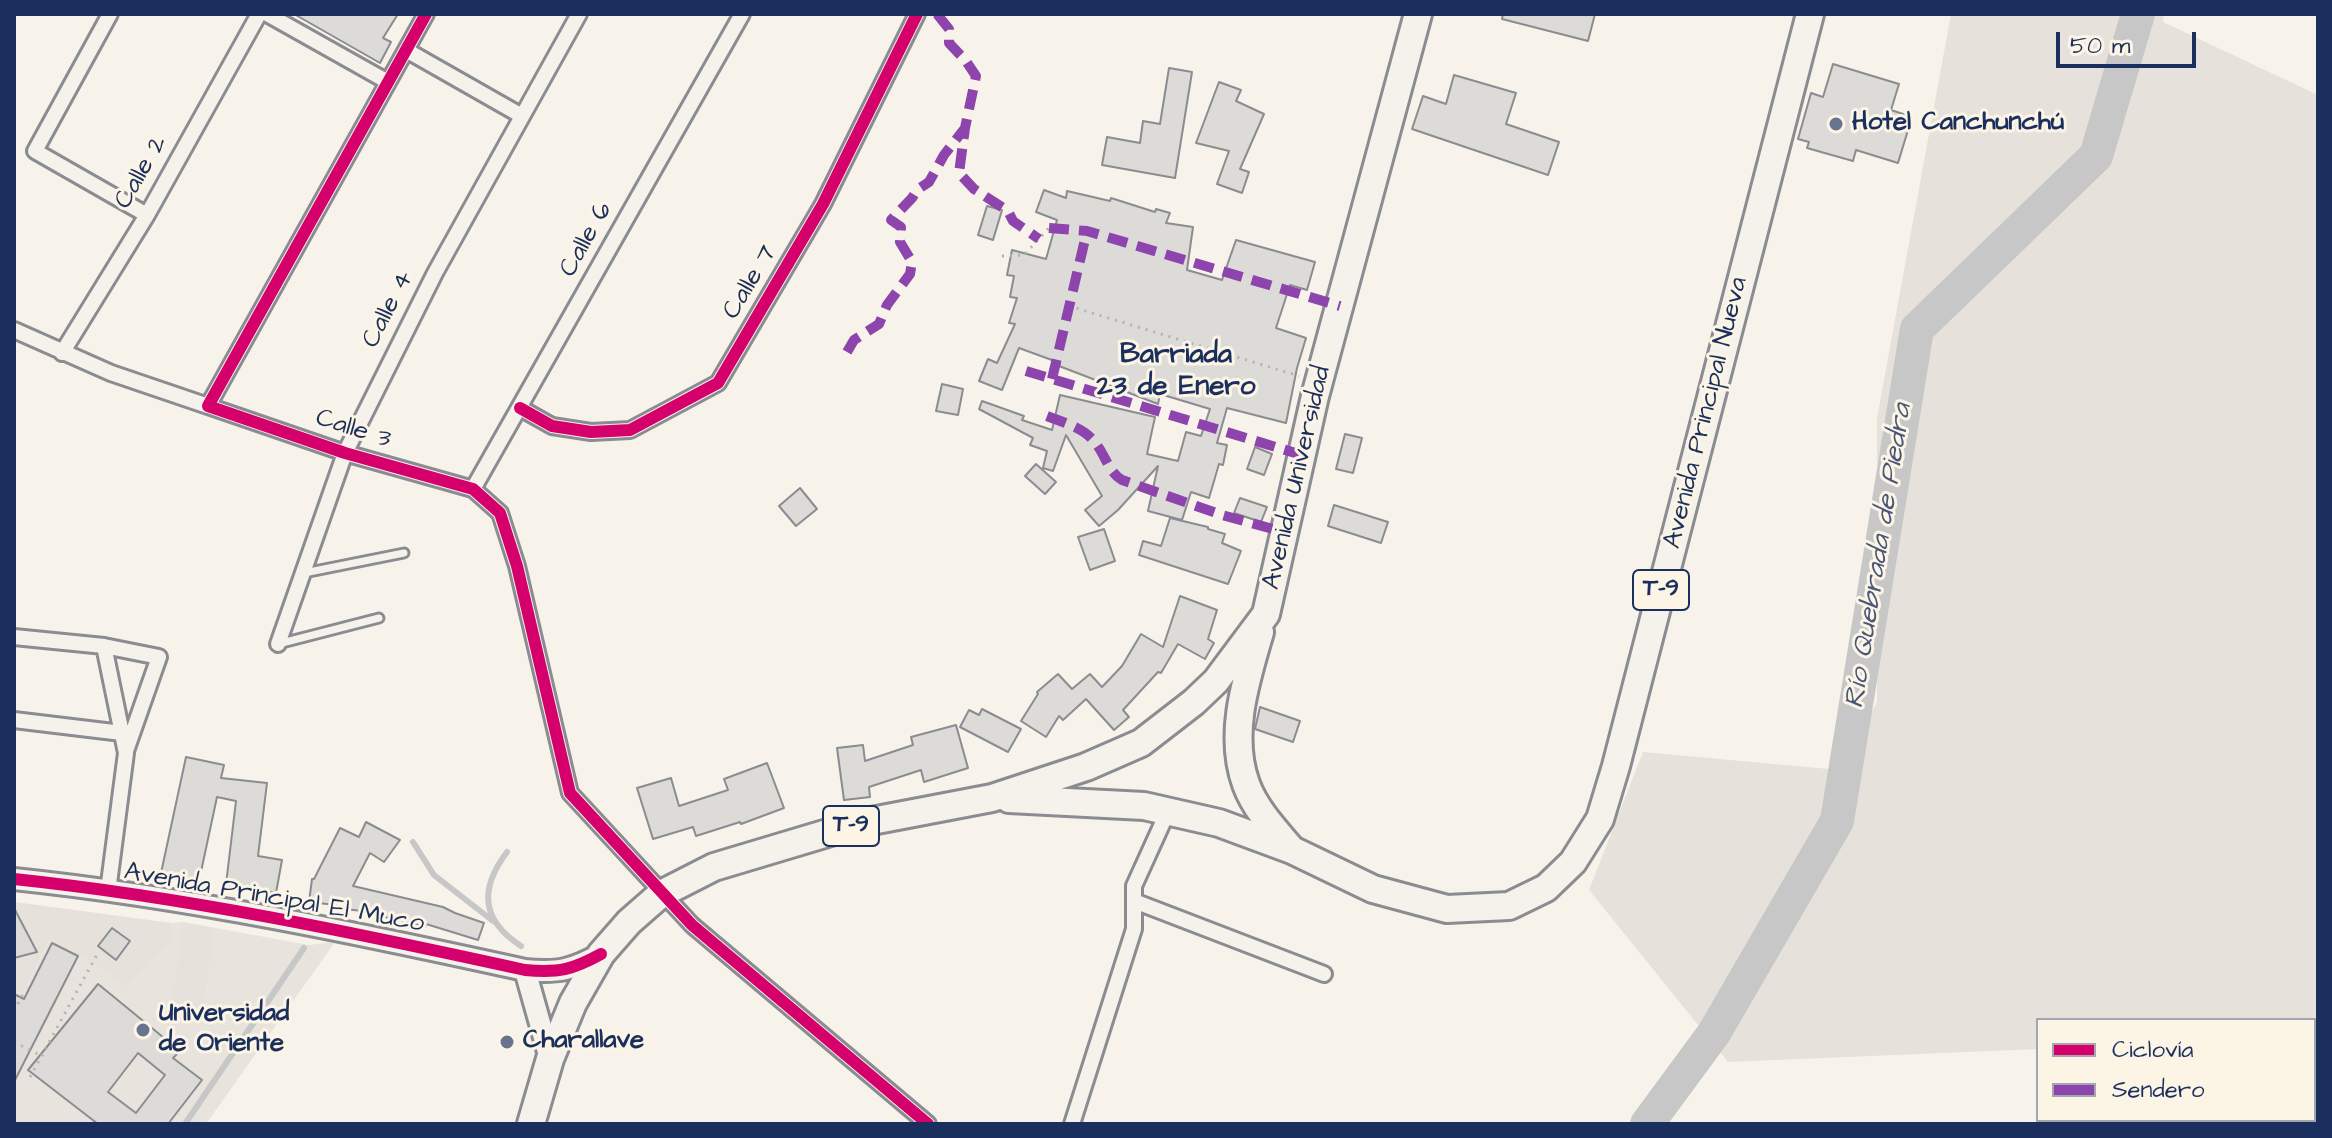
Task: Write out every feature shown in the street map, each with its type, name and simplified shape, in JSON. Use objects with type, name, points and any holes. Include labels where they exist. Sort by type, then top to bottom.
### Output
[{"type":"highway","name":"Avenida Universidad","points":[[992,798],[1086,767],[1141,743],[1216,681],[1266,614],[1319,382],[1418,14]]},
{"type":"highway","name":"Avenida Principal Nueva","points":[[992,798],[1144,806],[1219,823],[1292,850],[1373,889],[1447,909],[1509,906],[1546,888],[1573,862],[1600,819],[1810,14]]},
{"type":"highway","name":"T-9","points":[[1266,614],[1241,709],[1238,736],[1240,762],[1246,786],[1265,817],[1292,850]]},
{"type":"highway","name":"T-9","points":[[531,1124],[550,1059],[573,1003],[601,954],[629,922],[661,894],[714,867],[861,823],[992,798]]},
{"type":"street","points":[[110,14],[35,151],[147,215]]},
{"type":"street","name":"Calle 2","points":[[62,353],[147,215],[259,14]]},
{"type":"street","points":[[267,14],[388,82]]},
{"type":"street","points":[[208,406],[426,14]]},
{"type":"street","name":"Calle 4","points":[[278,644],[345,453],[435,273],[579,14]]},
{"type":"street","name":"Calle 6","points":[[473,489],[742,14]]},
{"type":"street","name":"Calle 7","points":[[520,408],[552,426],[591,432],[630,430],[718,383],[823,204],[917,14]]},
{"type":"street","points":[[406,50],[522,116]]},
{"type":"street","name":"Calle 3","points":[[14,330],[111,373],[345,453],[473,489],[500,513],[513,553],[570,793],[692,925],[928,1124]]},
{"type":"street","points":[[14,637],[104,646],[159,657],[126,753],[108,891]]},
{"type":"street","points":[[104,646],[126,753]]},
{"type":"street","points":[[14,720],[122,733]]},
{"type":"street","points":[[1072,1124],[1134,929],[1134,886],[1168,811]]},
{"type":"street","name":"Avenida Principal El Muco","points":[[14,879],[108,891],[322,927],[525,970],[552,972],[578,967],[601,954]]},
{"type":"street","points":[[1134,901],[1324,974]]},
{"type":"street","points":[[525,970],[550,1059]]},
{"type":"lane","points":[[303,573],[404,553]]},
{"type":"lane","points":[[278,644],[379,618]]},
{"type":"path","points":[[1002,256],[1024,255],[1049,228]]},
{"type":"path","points":[[1069,306],[1319,382]]},
{"type":"path","points":[[30,1077],[99,951]]},
{"type":"path","points":[[14,992],[22,996],[14,1011]]},
{"type":"path","points":[[14,1042],[42,1056]]},
{"type":"shaded area","points":[[1951,14],[2164,14],[2163,22],[2318,95],[2318,1120],[2316,1018],[2036,1018],[2036,1049],[1728,1062],[1589,890],[1643,752],[1840,770],[1877,702],[1877,418]]},
{"type":"shaded area","name":"Universidad de Oriente","points":[[14,902],[171,923],[183,922],[309,945],[335,942],[206,1124],[14,1124]]},
{"type":"shaded area","points":[[14,902],[171,923],[173,937],[125,987],[97,965],[48,941],[22,993],[14,989],[14,958],[23,956],[30,938],[21,922],[14,920]]},
{"type":"shaded area","points":[[183,922],[214,928],[203,1012],[172,1006]]},
{"type":"building","points":[[294,14],[398,14],[383,38],[391,42],[380,63]]},
{"type":"building","points":[[1503,14],[1595,14],[1588,41],[1502,19]]},
{"type":"building","points":[[1833,64],[1899,84],[1891,110],[1912,117],[1898,163],[1856,150],[1853,161],[1807,148],[1809,142],[1798,139],[1811,93],[1823,97]]},
{"type":"building","points":[[1169,68],[1192,72],[1175,178],[1102,165],[1107,137],[1140,143],[1143,121],[1160,124]]},
{"type":"building","points":[[1454,75],[1516,93],[1506,124],[1559,142],[1548,175],[1412,129],[1423,96],[1446,104]]},
{"type":"building","points":[[1219,82],[1241,90],[1236,101],[1264,114],[1240,169],[1249,172],[1242,193],[1217,184],[1229,151],[1196,143]]},
{"type":"building","points":[[1044,190],[1066,198],[1067,191],[1110,201],[1111,198],[1155,212],[1156,209],[1170,213],[1166,223],[1193,227],[1187,270],[1222,280],[1236,240],[1315,262],[1307,290],[1290,285],[1276,328],[1306,338],[1286,423],[1227,408],[1217,443],[1227,445],[1223,465],[1219,464],[1209,498],[1191,492],[1182,520],[1148,511],[1158,466],[1099,526],[1085,510],[1102,496],[1066,435],[1053,471],[1043,468],[1047,451],[1030,445],[1033,438],[979,409],[982,401],[1052,430],[1060,395],[1155,417],[1147,454],[1178,461],[1186,432],[1201,436],[1210,409],[1160,394],[1158,404],[1019,348],[1002,390],[979,381],[988,359],[997,363],[1015,324],[1009,323],[1017,298],[1010,297],[1014,276],[1007,275],[1012,250],[1046,259],[1057,220],[1036,212]]},
{"type":"building","points":[[987,206],[1002,210],[993,240],[978,235]]},
{"type":"building","points":[[942,384],[963,389],[958,415],[936,411]]},
{"type":"building","points":[[1345,434],[1362,438],[1353,473],[1336,469]]},
{"type":"building","points":[[1255,447],[1272,454],[1264,475],[1247,469]]},
{"type":"building","points":[[1036,464],[1056,482],[1045,494],[1025,476]]},
{"type":"building","points":[[800,488],[817,509],[796,526],[779,506]]},
{"type":"building","points":[[1240,498],[1267,507],[1261,522],[1234,513]]},
{"type":"building","points":[[1334,505],[1388,522],[1381,543],[1328,526]]},
{"type":"building","points":[[1170,518],[1225,534],[1222,543],[1241,551],[1228,584],[1139,555],[1143,541],[1161,546]]},
{"type":"building","points":[[1104,529],[1115,561],[1090,570],[1078,537]]},
{"type":"building","points":[[1180,596],[1217,610],[1208,639],[1214,643],[1205,659],[1178,644],[1161,673],[1158,672],[1123,710],[1129,717],[1114,730],[1086,699],[1063,720],[1059,716],[1046,737],[1021,721],[1037,692],[1058,674],[1072,689],[1090,674],[1102,687],[1122,666],[1141,634],[1163,647]]},
{"type":"building","points":[[1260,707],[1300,721],[1293,742],[1255,729]]},
{"type":"building","points":[[982,709],[1021,729],[1008,752],[960,727],[969,710],[979,715]]},
{"type":"building","points":[[956,725],[968,768],[924,782],[921,770],[869,787],[870,797],[844,800],[837,748],[863,745],[865,761],[913,745],[911,737]]},
{"type":"building","points":[[186,757],[224,765],[221,778],[267,783],[258,856],[282,860],[276,893],[226,884],[236,801],[217,797],[199,881],[161,873]]},
{"type":"building","points":[[767,763],[784,808],[696,836],[693,827],[653,839],[637,788],[671,778],[679,806],[728,790],[724,779]]},
{"type":"building","points":[[366,822],[400,840],[384,862],[370,853],[353,886],[443,907],[484,923],[478,940],[426,924],[425,927],[362,911],[336,908],[336,905],[309,902],[312,879],[340,828],[359,837]]},
{"type":"building","points":[[14,908],[37,952],[14,958]]},
{"type":"building","points":[[112,928],[130,941],[116,960],[98,946]]},
{"type":"building","points":[[52,943],[78,956],[14,1082],[14,994],[24,999]]},
{"type":"building","points":[[98,984],[180,1051],[173,1058],[202,1080],[168,1124],[98,1124],[28,1070]],"holes":[[[138,1053],[165,1075],[136,1113],[108,1092]]]},
{"type":"waterway","name":"Río Quebrada de Piedra","points":[[1647,1124],[1714,1033],[1837,821],[1917,329],[2096,156],[2138,14]]},
{"type":"waterway","points":[[413,842],[434,875],[493,921]]},
{"type":"waterway","points":[[507,852],[492,879],[488,903],[498,926],[521,946]]},
{"type":"waterway","points":[[185,1124],[304,948]]},
{"type":"marked path","points":[[937,14],[949,29],[949,43],[976,76],[959,173],[974,189],[1008,211],[1013,221],[1039,239]]},
{"type":"marked path","points":[[847,352],[854,340],[879,324],[887,305],[910,274],[912,262],[900,242],[901,227],[891,220],[917,190],[929,182],[944,155],[965,128]]},
{"type":"marked path","points":[[1049,228],[1087,231],[1340,306]]},
{"type":"marked path","points":[[1052,379],[1087,231]]},
{"type":"marked path","points":[[1026,371],[1302,455]]},
{"type":"marked path","points":[[1047,416],[1088,435],[1122,480],[1222,515],[1284,532]]},
{"type":"cycle path","points":[[426,14],[208,406],[345,453],[473,489],[500,513],[517,566],[570,793],[692,925],[928,1124]]},
{"type":"cycle path","points":[[520,408],[552,426],[591,432],[630,430],[718,383],[823,204],[917,14]]},
{"type":"cycle path","points":[[14,879],[207,906],[525,970],[565,969],[601,954]]},
{"type":"place","name":"Hotel Canchunchú","points":[[1836,124]]},
{"type":"place","name":"Universidad de Oriente","points":[[143,1030]]},
{"type":"place","name":"Charallave","points":[[507,1042]]},
{"type":"district","name":"Barriada 23 de Enero","points":[[1176,372]]}]
